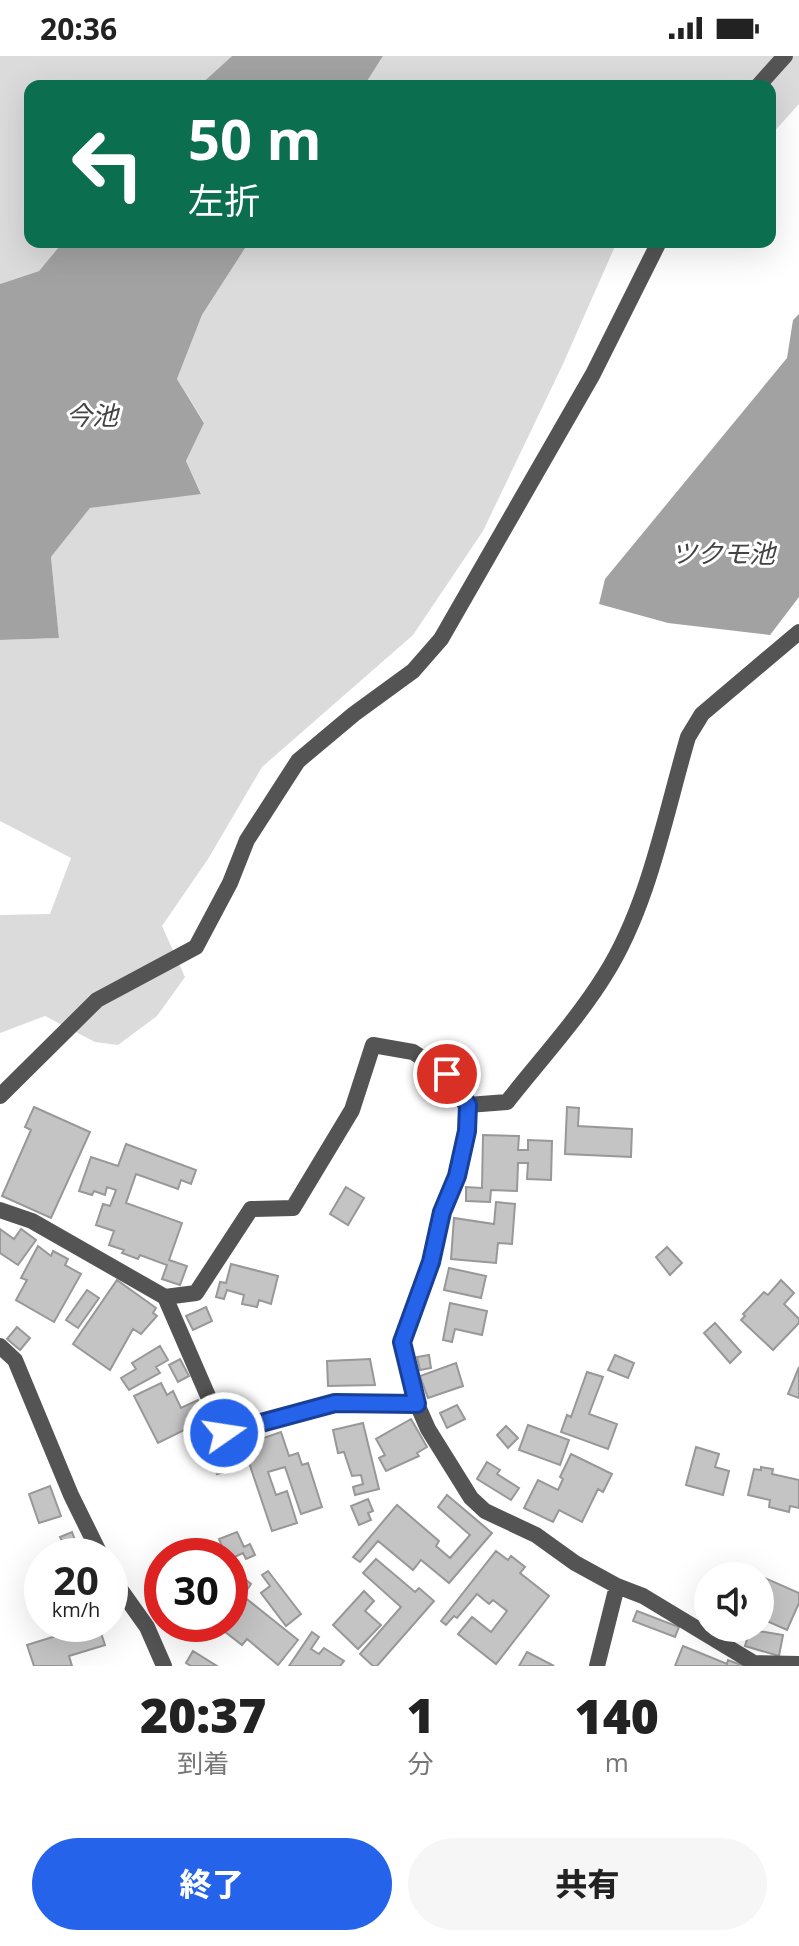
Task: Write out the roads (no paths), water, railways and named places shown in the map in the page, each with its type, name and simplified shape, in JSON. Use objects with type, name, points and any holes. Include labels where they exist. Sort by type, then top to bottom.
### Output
[{"type":"street","points":[[763,80],[785,56]]},
{"type":"street","points":[[0,1096],[97,1000],[196,947],[230,883],[247,840],[298,761],[354,714],[413,671],[441,639],[593,374],[656,248]]},
{"type":"street","points":[[468,1105],[507,1102],[584,1006],[607,973],[639,902],[688,737],[702,714],[799,632]]},
{"type":"street","points":[[165,1297],[196,1293],[251,1209],[293,1208],[352,1110],[373,1045],[413,1052],[447,1074],[468,1105],[467,1131],[457,1176],[442,1212],[431,1262],[402,1342],[417,1404],[428,1429],[471,1498],[485,1511],[536,1535],[575,1563],[643,1596],[754,1663],[799,1664]]},
{"type":"street","points":[[0,1210],[32,1221],[165,1297],[224,1433],[335,1403],[417,1404]]},
{"type":"street","points":[[0,1346],[15,1360],[92,1538]]},
{"type":"street","points":[[597,1666],[617,1586]]},
{"type":"street","points":[[128,1600],[147,1627],[164,1666]]},
{"type":"water","points":[[232,56],[383,56],[368,80],[206,80]]},
{"type":"water","name":"今池","points":[[58,248],[245,248],[202,315],[177,379],[204,423],[186,461],[201,494],[90,508],[51,557],[59,638],[0,640],[0,284],[39,271]]},
{"type":"water","name":"ツクモ池","points":[[799,314],[799,597],[770,635],[668,623],[599,604],[605,579],[787,358],[793,320]]}]
